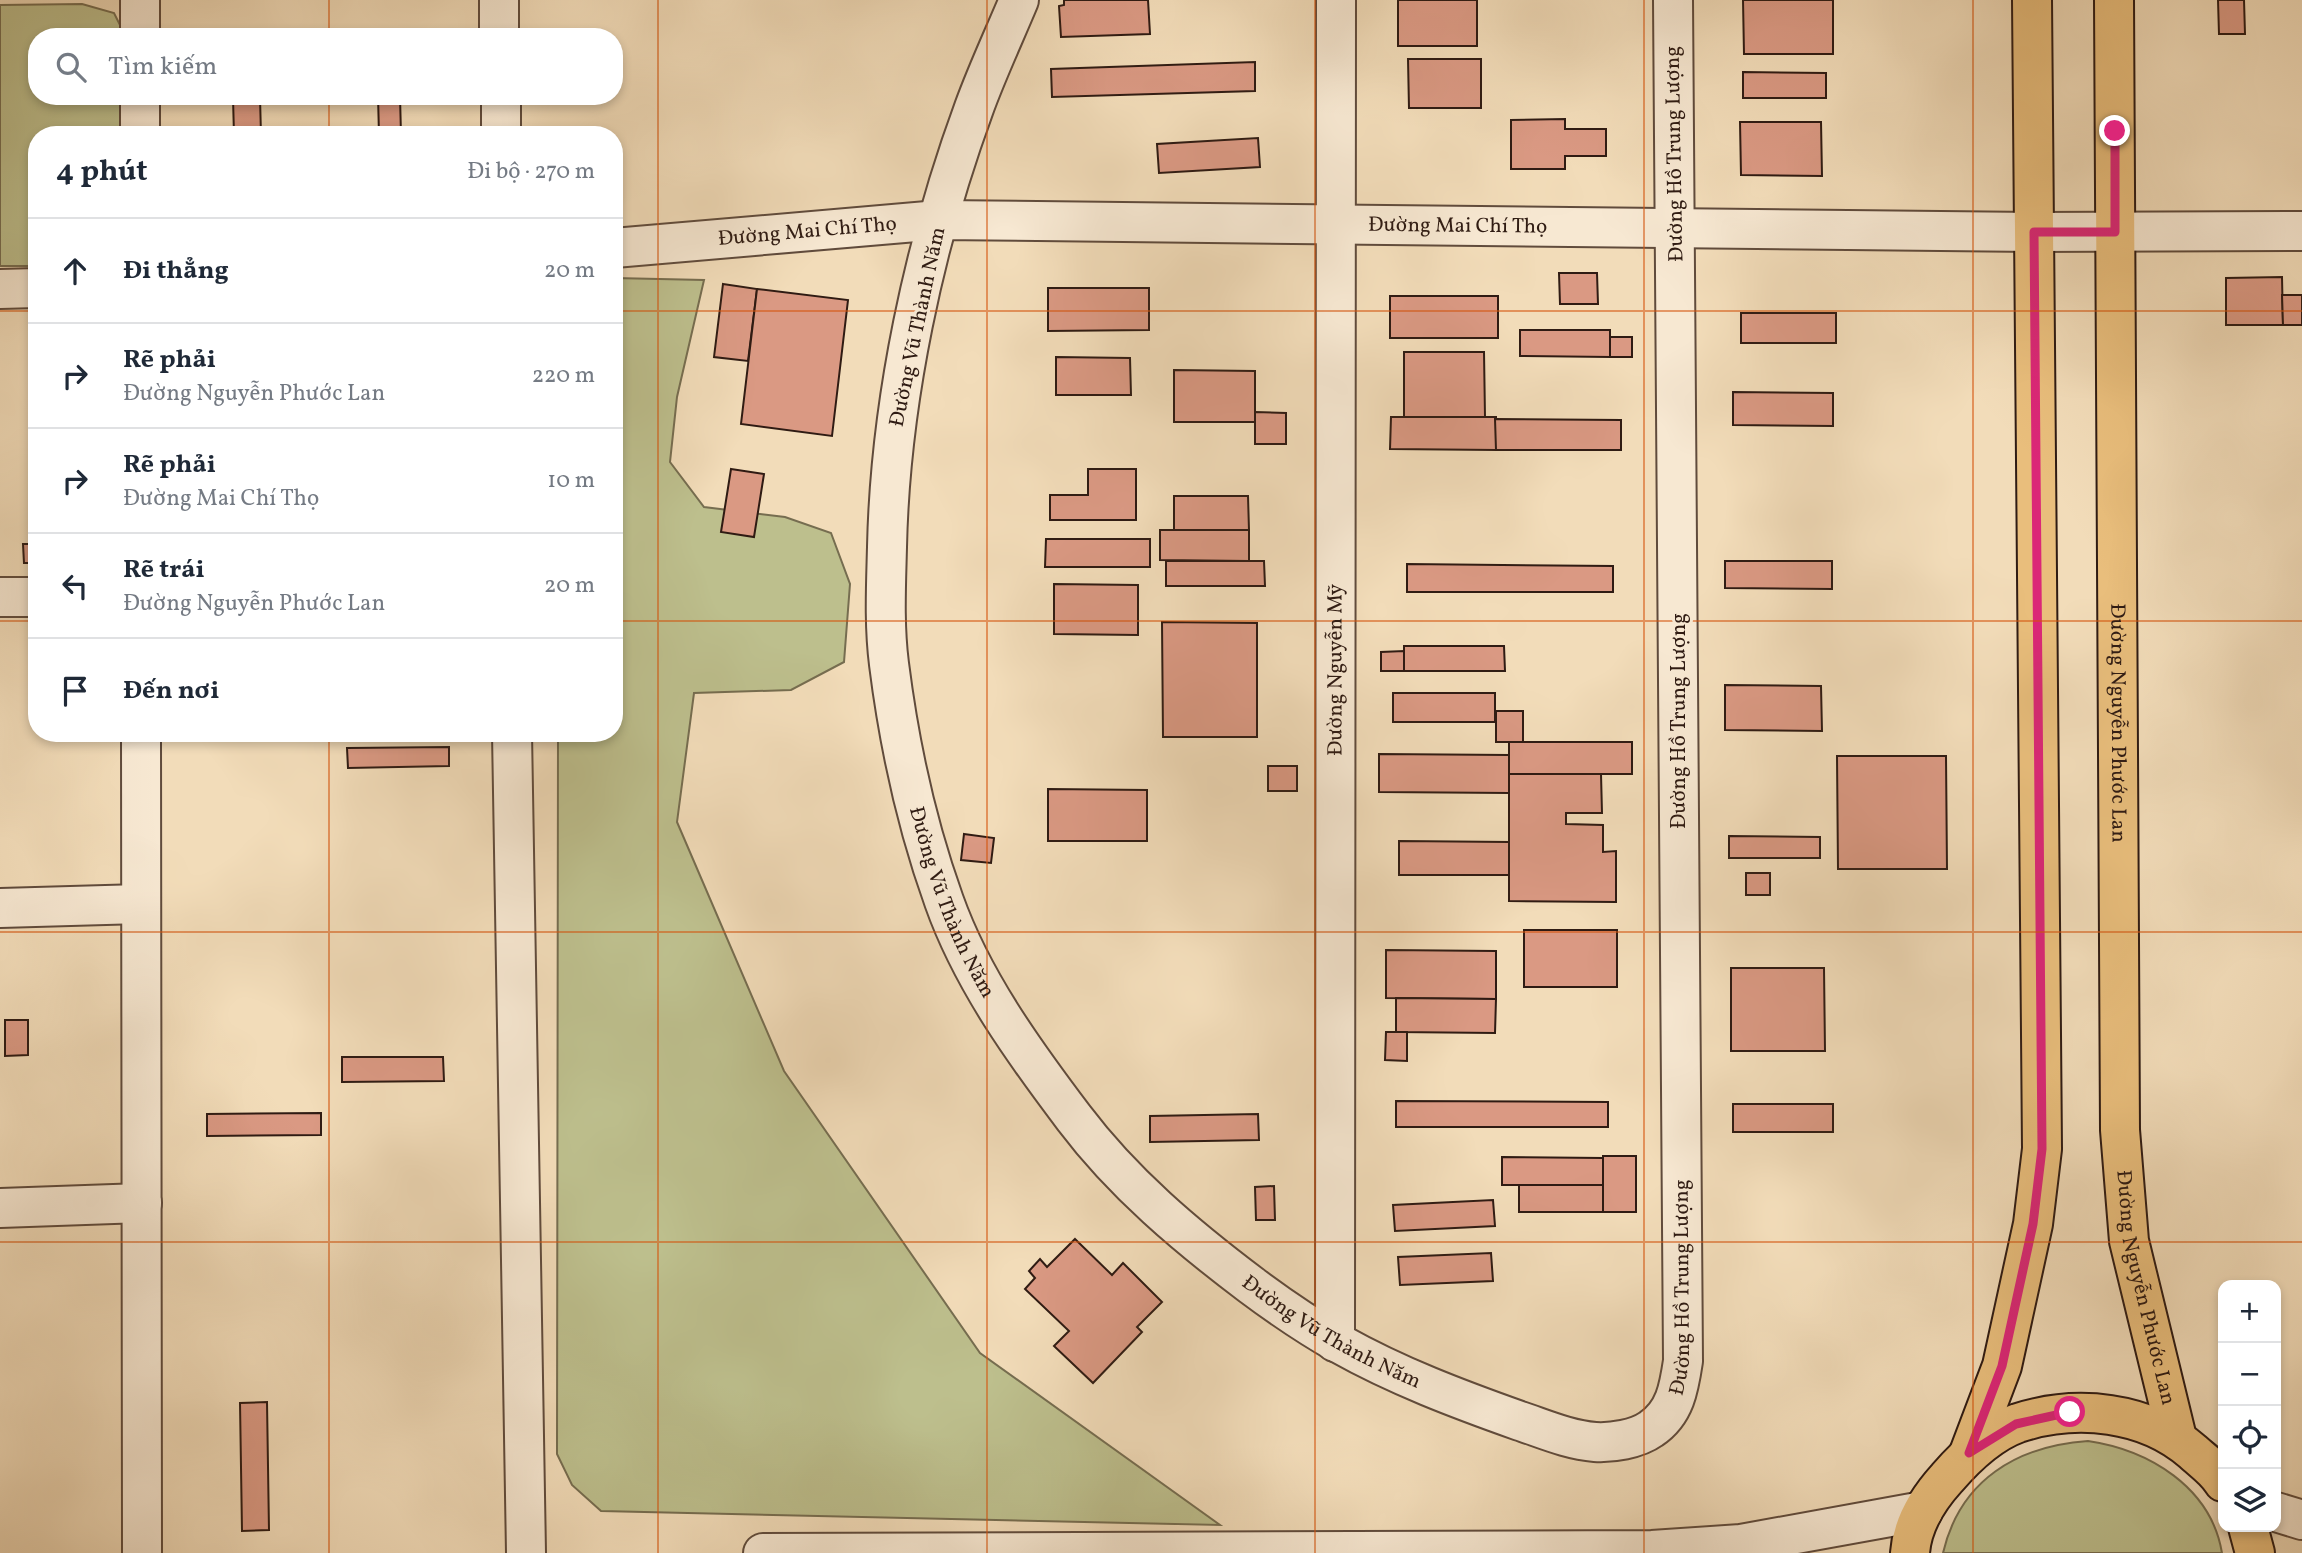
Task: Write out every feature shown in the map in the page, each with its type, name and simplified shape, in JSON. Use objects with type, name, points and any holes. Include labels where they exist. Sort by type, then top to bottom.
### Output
[{"type":"main road","points":[[1969,1453],[2002,1366],[2033,1224],[2042,1149],[2032,0]]},
{"type":"main road","name":"Đường Nguyễn Phước Lan","points":[[2114,0],[2120,1130],[2129,1241],[2177,1438]]},
{"type":"main road","points":[[1910,1553],[1923,1511],[1932,1495],[1969,1453],[2016,1424],[2070,1412],[2125,1416],[2177,1438],[2218,1477]]},
{"type":"main road","points":[[2249,1532],[2255,1553]]},
{"type":"street","points":[[140,0],[140,28]]},
{"type":"street","points":[[499,0],[499,28]]},
{"type":"street","name":"Đường Vũ Thành Năm","points":[[1019,0],[973,109],[939,220],[914,325],[895,431],[887,517],[885,597],[888,662],[920,823],[945,904],[1008,1028],[1108,1160],[1174,1224],[1252,1286],[1335,1342],[1392,1371],[1559,1435],[1595,1442],[1622,1440],[1650,1431]]},
{"type":"street","name":"Đường Nguyễn Mỹ","points":[[1335,1342],[1336,0]]},
{"type":"street","name":"Đường Hồ Trung Lượng","points":[[1650,1431],[1671,1409],[1679,1390],[1683,1361],[1673,0]]},
{"type":"street","points":[[140,105],[140,126]]},
{"type":"street","points":[[501,105],[502,126]]},
{"type":"street","name":"Đường Mai Chí Thọ","points":[[623,247],[939,220],[2034,232],[2302,231]]},
{"type":"street","points":[[0,289],[28,288]]},
{"type":"street","points":[[0,597],[28,597]]},
{"type":"street","points":[[141,742],[142,1553]]},
{"type":"street","points":[[512,742],[526,1553]]},
{"type":"street","points":[[0,908],[141,904]]},
{"type":"street","points":[[0,1208],[142,1203]]},
{"type":"street","points":[[763,1553],[1652,1550],[1741,1544],[1923,1511]]},
{"type":"street","points":[[2281,1514],[2302,1520]]},
{"type":"green space","points":[[82,4],[114,13],[122,28],[28,28],[28,105],[127,105],[127,126],[28,126],[28,266],[0,266],[0,5]]},
{"type":"green space","points":[[623,278],[704,280],[677,397],[670,462],[704,507],[785,517],[831,533],[850,584],[844,662],[791,690],[694,693],[677,822],[784,1071],[980,1353],[1220,1525],[601,1511],[572,1485],[557,1454],[558,742],[623,742]]},
{"type":"green space","points":[[2088,1441],[2133,1453],[2174,1476],[2191,1491],[2205,1509],[2216,1530],[2222,1553],[1943,1553],[1951,1527],[1963,1505],[1995,1472],[2015,1459],[2038,1450]]},
{"type":"building","points":[[1064,0],[1148,0],[1150,34],[1061,37],[1059,6],[1064,5]]},
{"type":"building","points":[[1398,0],[1477,0],[1477,46],[1398,46]]},
{"type":"building","points":[[1743,0],[1833,0],[1833,54],[1744,54]]},
{"type":"building","points":[[2218,0],[2244,0],[2245,34],[2219,34]]},
{"type":"building","points":[[1408,59],[1481,59],[1481,108],[1409,108]]},
{"type":"building","points":[[1255,62],[1255,91],[1052,97],[1051,69]]},
{"type":"building","points":[[1743,72],[1826,73],[1826,98],[1743,98]]},
{"type":"building","points":[[233,105],[260,105],[261,126],[234,126]]},
{"type":"building","points":[[378,105],[400,105],[401,126],[379,126]]},
{"type":"building","points":[[1565,119],[1565,129],[1606,129],[1606,156],[1565,156],[1565,169],[1511,169],[1511,120]]},
{"type":"building","points":[[1740,122],[1821,122],[1822,176],[1741,175]]},
{"type":"building","points":[[1258,138],[1260,167],[1159,173],[1157,144]]},
{"type":"building","points":[[1559,273],[1597,273],[1598,304],[1560,304]]},
{"type":"building","points":[[2282,277],[2283,325],[2226,325],[2226,278]]},
{"type":"building","points":[[723,284],[757,289],[748,361],[714,357]]},
{"type":"building","points":[[1048,288],[1149,288],[1149,330],[1048,331]]},
{"type":"building","points":[[757,289],[848,300],[832,436],[741,424]]},
{"type":"building","points":[[2282,295],[2302,295],[2302,325],[2283,325]]},
{"type":"building","points":[[1390,296],[1498,296],[1498,338],[1390,338]]},
{"type":"building","points":[[1741,313],[1836,313],[1836,343],[1741,343]]},
{"type":"building","points":[[1520,330],[1610,330],[1610,357],[1520,356]]},
{"type":"building","points":[[1610,337],[1632,337],[1632,357],[1610,357]]},
{"type":"building","points":[[1404,352],[1484,352],[1485,417],[1404,417]]},
{"type":"building","points":[[1056,357],[1130,358],[1131,395],[1056,395]]},
{"type":"building","points":[[1174,370],[1255,371],[1255,422],[1174,422]]},
{"type":"building","points":[[1733,392],[1833,393],[1833,426],[1733,425]]},
{"type":"building","points":[[1255,412],[1286,413],[1286,444],[1255,444]]},
{"type":"building","points":[[1391,417],[1496,417],[1496,450],[1390,449]]},
{"type":"building","points":[[1495,419],[1621,420],[1621,450],[1496,450]]},
{"type":"building","points":[[731,469],[764,474],[754,537],[721,532]]},
{"type":"building","points":[[1088,469],[1136,469],[1136,520],[1050,520],[1050,495],[1088,495]]},
{"type":"building","points":[[1174,496],[1248,496],[1249,530],[1174,530]]},
{"type":"building","points":[[1160,530],[1249,530],[1249,561],[1160,560]]},
{"type":"building","points":[[1046,539],[1150,539],[1150,567],[1045,567]]},
{"type":"building","points":[[23,544],[28,544],[28,563],[24,563]]},
{"type":"building","points":[[1166,561],[1264,561],[1265,586],[1166,586]]},
{"type":"building","points":[[1725,561],[1832,561],[1832,589],[1725,588]]},
{"type":"building","points":[[1407,564],[1613,566],[1613,592],[1407,592]]},
{"type":"building","points":[[1054,584],[1138,585],[1138,635],[1054,634]]},
{"type":"building","points":[[1162,622],[1257,623],[1257,737],[1163,737]]},
{"type":"building","points":[[1404,646],[1504,646],[1505,671],[1404,671]]},
{"type":"building","points":[[1404,651],[1404,671],[1381,671],[1381,652]]},
{"type":"building","points":[[1725,685],[1821,686],[1822,731],[1725,730]]},
{"type":"building","points":[[1393,693],[1495,693],[1495,722],[1393,722]]},
{"type":"building","points":[[1496,711],[1523,711],[1523,742],[1496,742]]},
{"type":"building","points":[[1509,742],[1632,742],[1632,774],[1509,774]]},
{"type":"building","points":[[449,747],[449,766],[348,768],[347,748]]},
{"type":"building","points":[[1379,754],[1509,755],[1509,793],[1379,792]]},
{"type":"building","points":[[1837,756],[1946,756],[1947,869],[1838,869]]},
{"type":"building","points":[[1268,766],[1297,766],[1297,791],[1268,791]]},
{"type":"building","points":[[1509,774],[1601,774],[1602,813],[1566,813],[1566,824],[1603,825],[1603,852],[1616,851],[1616,902],[1509,901]]},
{"type":"building","points":[[1048,789],[1147,790],[1147,841],[1048,841]]},
{"type":"building","points":[[964,834],[994,838],[991,863],[961,860]]},
{"type":"building","points":[[1729,836],[1820,837],[1820,858],[1729,858]]},
{"type":"building","points":[[1399,841],[1509,842],[1509,875],[1399,875]]},
{"type":"building","points":[[1746,873],[1770,873],[1770,895],[1746,895]]},
{"type":"building","points":[[1524,930],[1617,930],[1617,987],[1524,987]]},
{"type":"building","points":[[1386,950],[1496,951],[1496,999],[1386,998]]},
{"type":"building","points":[[1731,968],[1824,968],[1825,1051],[1731,1051]]},
{"type":"building","points":[[1396,998],[1496,999],[1495,1033],[1396,1032]]},
{"type":"building","points":[[5,1020],[28,1020],[28,1055],[5,1056]]},
{"type":"building","points":[[1386,1032],[1407,1032],[1407,1061],[1385,1060]]},
{"type":"building","points":[[342,1057],[443,1057],[444,1081],[342,1082]]},
{"type":"building","points":[[1396,1101],[1608,1102],[1608,1127],[1396,1127]]},
{"type":"building","points":[[1733,1104],[1833,1104],[1833,1132],[1733,1132]]},
{"type":"building","points":[[321,1113],[321,1135],[207,1136],[207,1114]]},
{"type":"building","points":[[1258,1114],[1259,1140],[1150,1142],[1150,1116]]},
{"type":"building","points":[[1603,1156],[1636,1156],[1636,1212],[1603,1212]]},
{"type":"building","points":[[1502,1157],[1603,1158],[1603,1185],[1502,1185]]},
{"type":"building","points":[[1519,1185],[1603,1185],[1603,1212],[1519,1212]]},
{"type":"building","points":[[1274,1186],[1275,1220],[1256,1220],[1255,1187]]},
{"type":"building","points":[[1493,1200],[1495,1226],[1395,1231],[1393,1205]]},
{"type":"building","points":[[1075,1239],[1112,1275],[1123,1263],[1162,1302],[1137,1327],[1142,1332],[1093,1383],[1054,1346],[1069,1331],[1025,1289],[1035,1278],[1029,1271],[1040,1259],[1047,1267]]},
{"type":"building","points":[[1491,1253],[1493,1281],[1400,1285],[1398,1257]]},
{"type":"building","points":[[267,1402],[269,1530],[242,1531],[240,1403]]},
{"type":"route","points":[[2070,1412],[2016,1424],[1969,1453],[2002,1366],[2033,1224],[2042,1149],[2034,232],[2115,232],[2115,131]]}]
